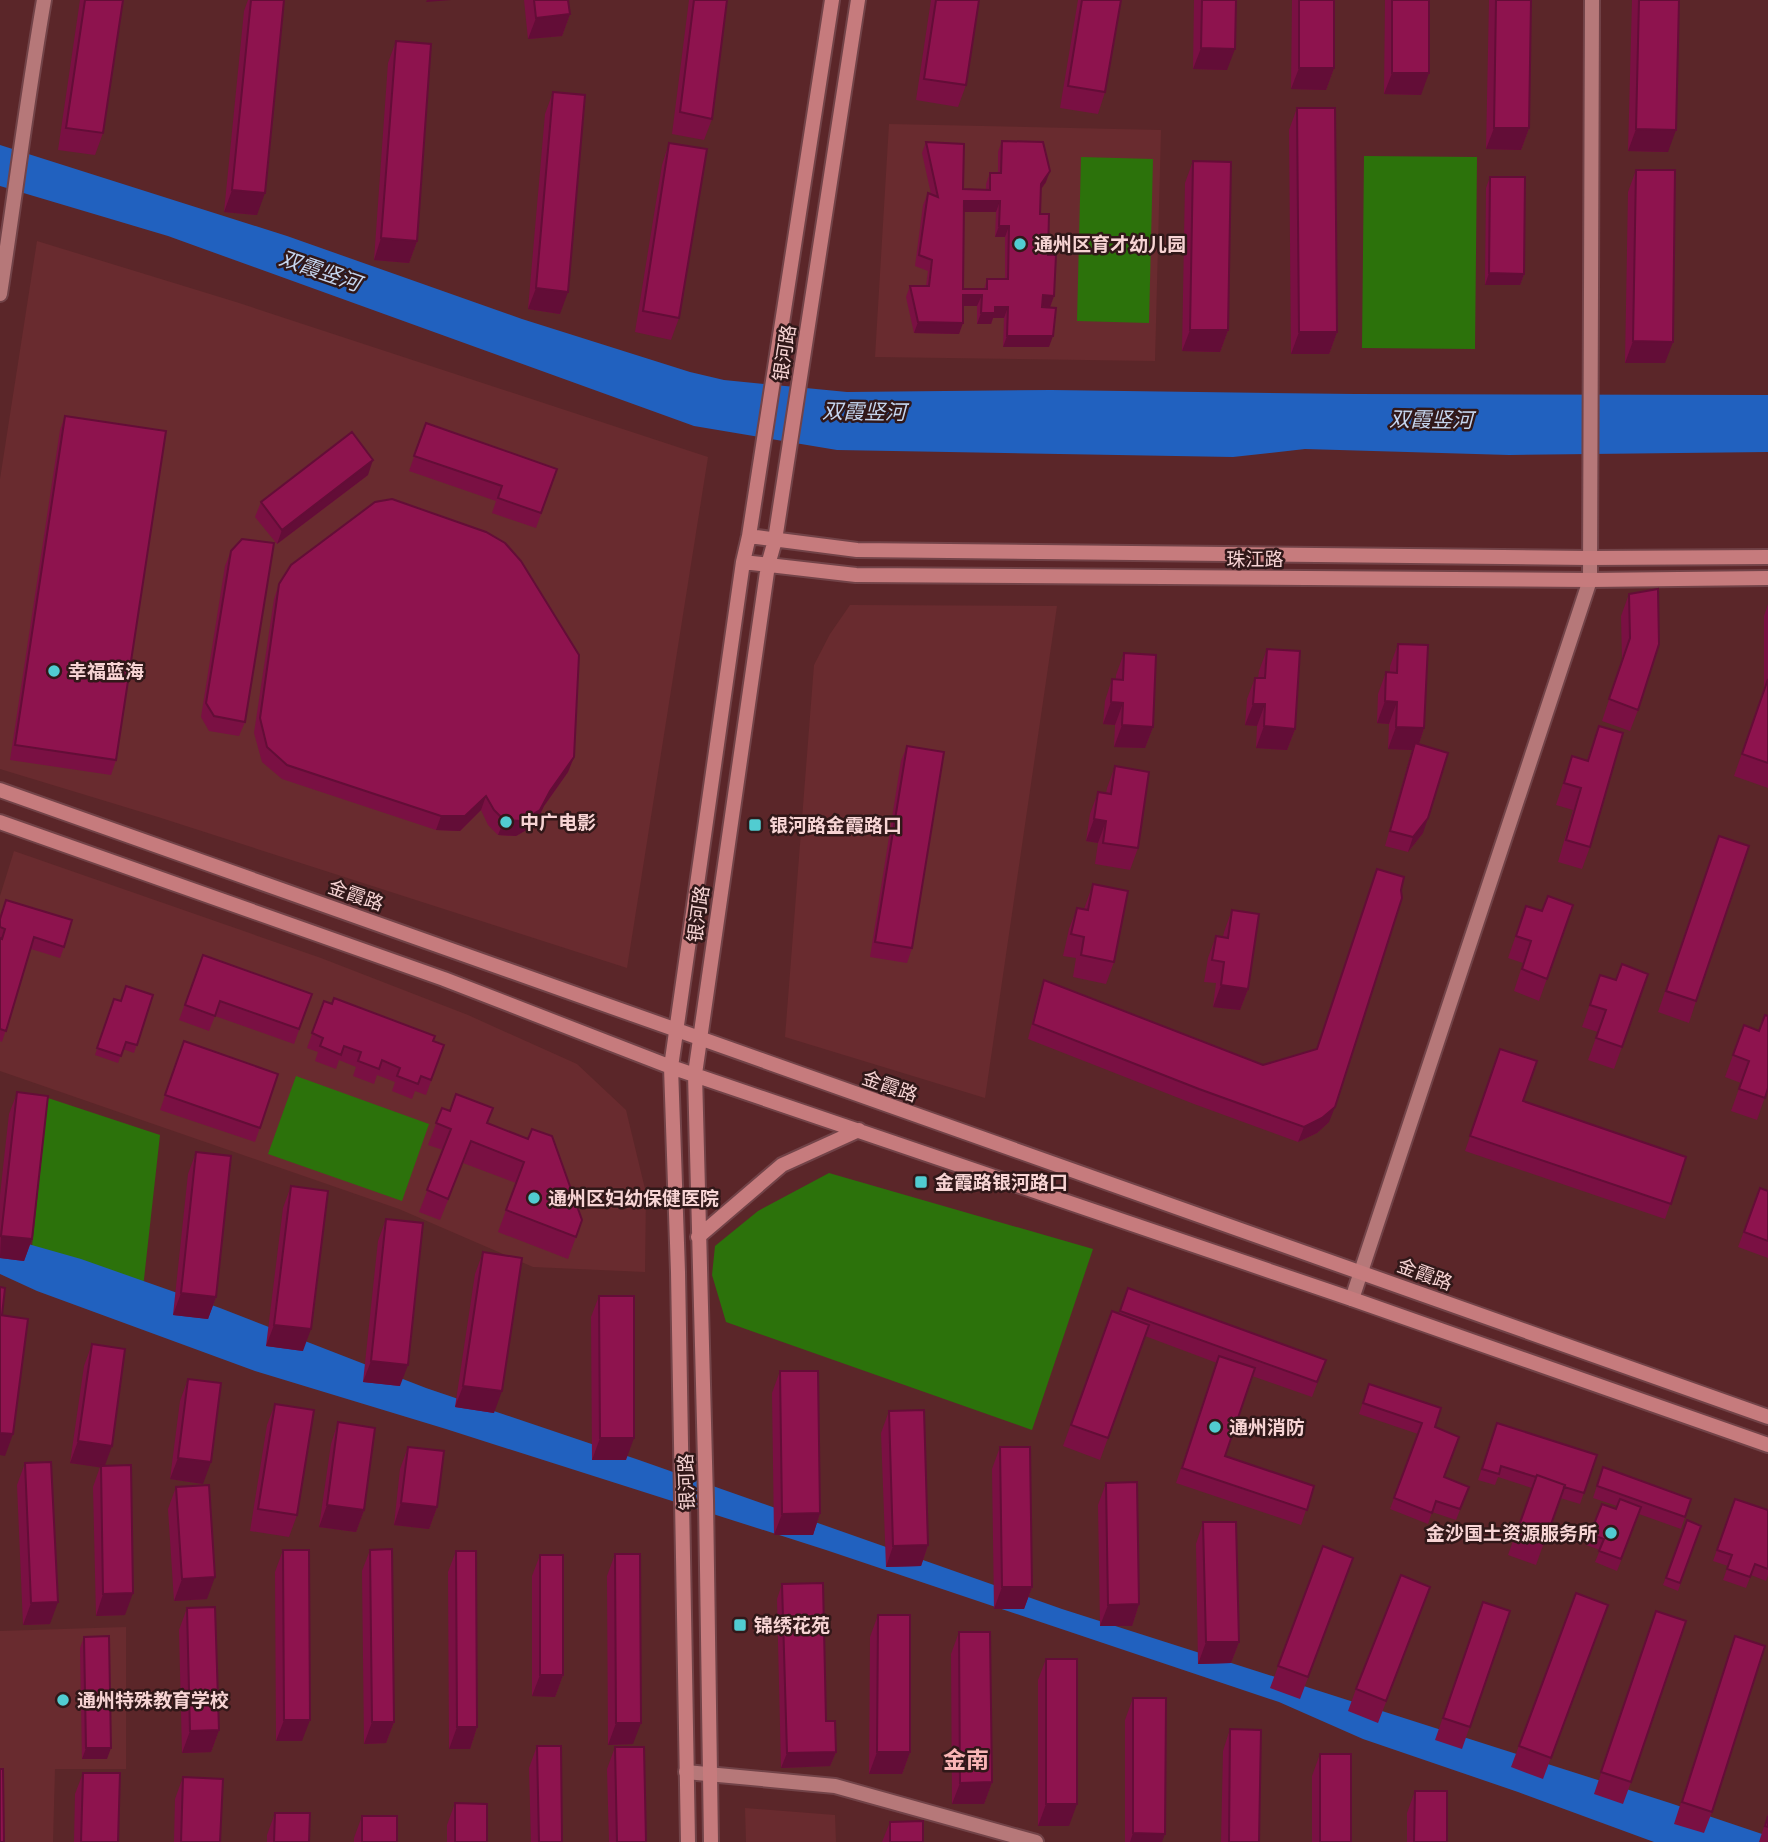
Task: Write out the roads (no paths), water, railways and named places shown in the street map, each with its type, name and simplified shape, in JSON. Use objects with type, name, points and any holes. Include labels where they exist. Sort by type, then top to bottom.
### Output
[{"type":"main road","name":"银河路","points":[[688,1842],[678,1272],[671,1067],[743,562],[832,0]]},
{"type":"main road","name":"银河路","points":[[711,1842],[706,1500],[695,1074],[768,565],[775,540],[858,0]]},
{"type":"main road","name":"珠江路","points":[[749,536],[857,550],[1589,558],[1768,556]]},
{"type":"main road","name":"珠江路","points":[[743,562],[856,576],[1590,580],[1768,578]]},
{"type":"main road","name":"金霞路","points":[[0,790],[1768,1417]]},
{"type":"main road","points":[[0,822],[444,979],[671,1067],[1352,1299],[1768,1445]]},
{"type":"main road","points":[[698,1237],[782,1165],[859,1130]]},
{"type":"street","points":[[0,294],[15,200],[20,140],[44,0]]},
{"type":"street","points":[[1352,1299],[1590,580],[1592,0]]},
{"type":"street","points":[[687,1772],[835,1786],[1036,1842]]},
{"type":"water","name":"双霞竖河","points":[[0,145],[287,236],[522,319],[690,372],[724,380],[847,392],[1051,390],[1768,395],[1768,452],[1509,455],[1305,449],[1233,457],[837,450],[694,426],[168,236],[0,186]]},
{"type":"water","points":[[0,1236],[81,1259],[220,1308],[426,1388],[1062,1609],[1670,1803],[1768,1836],[1768,1842],[1654,1842],[1363,1739],[1279,1702],[826,1550],[255,1371],[37,1291],[0,1274]]},
{"type":"place","name":"通州区育才幼儿园","points":[[1020,244]]},
{"type":"place","name":"幸福蓝海","points":[[54,671]]},
{"type":"place","name":"中广电影","points":[[506,822]]},
{"type":"place","name":"银河路金霞路口","points":[[755,825]]},
{"type":"place","name":"金霞路银河路口","points":[[921,1182]]},
{"type":"place","name":"通州区妇幼保健医院","points":[[534,1198]]},
{"type":"place","name":"通州消防","points":[[1215,1427]]},
{"type":"place","name":"金沙国土资源服务所","points":[[1611,1533]]},
{"type":"place","name":"锦绣花苑","points":[[740,1625]]},
{"type":"place","name":"通州特殊教育学校","points":[[63,1700]]},
{"type":"district","name":"金南","points":[[966,1760]]}]
